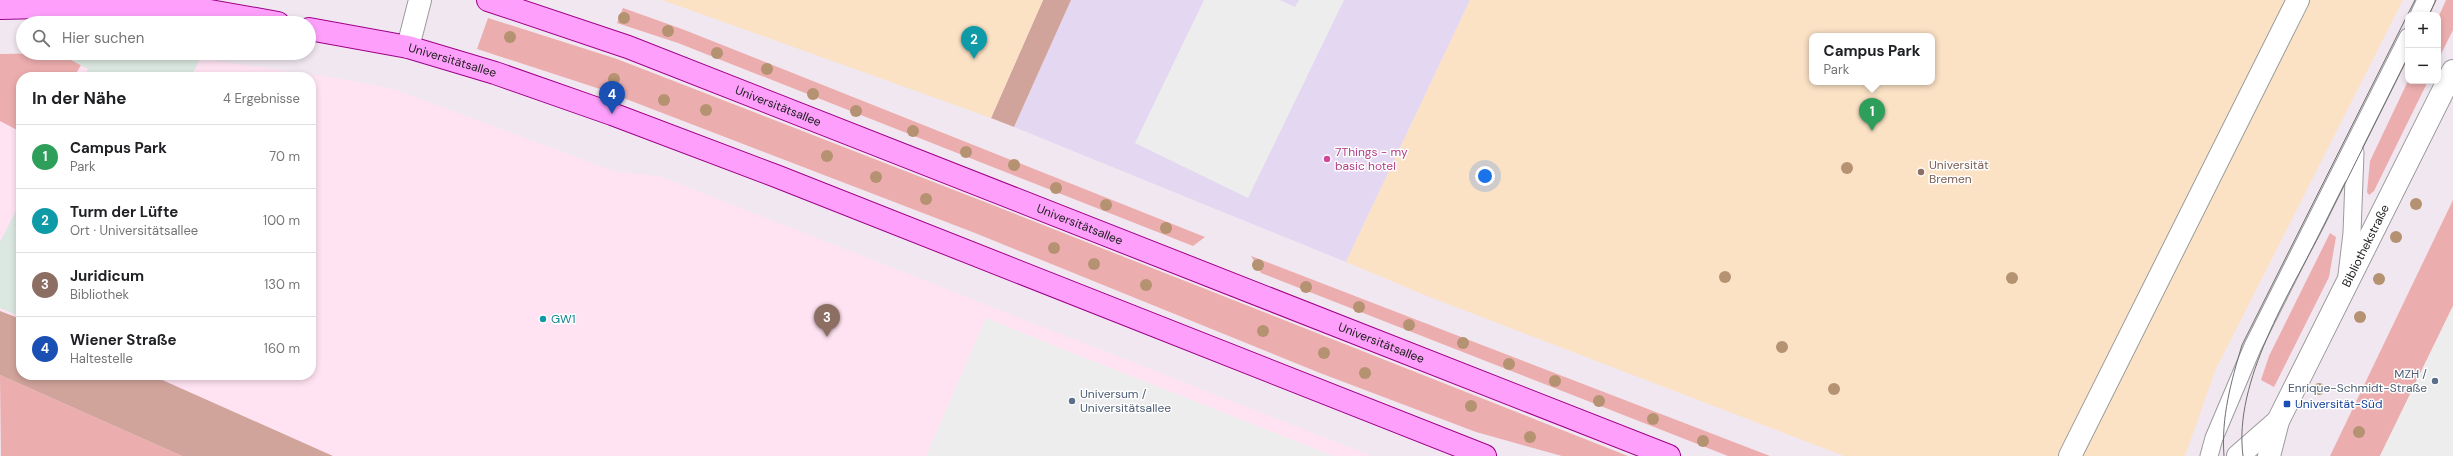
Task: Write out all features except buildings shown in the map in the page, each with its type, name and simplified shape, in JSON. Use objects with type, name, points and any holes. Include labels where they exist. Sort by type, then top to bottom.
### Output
[{"type":"main road","name":"Universitätsallee","points":[[488,0],[628,47],[1669,456]]},
{"type":"main road","points":[[0,8],[130,5],[204,10],[238,16]]},
{"type":"main road","name":"Universitätsallee","points":[[316,30],[408,47],[495,73],[776,176],[1485,456]]},
{"type":"street","points":[[408,47],[420,0]]},
{"type":"street","points":[[2070,456],[2298,0]]},
{"type":"street","name":"Bibliothekstraße","points":[[2269,456],[2278,421],[2453,71]]},
{"type":"street","name":"Bibliothekstraße","points":[[2238,456],[2278,421]]},
{"type":"lane","points":[[2420,12],[2426,0]]},
{"type":"lane","points":[[2209,456],[2214,438],[2253,346],[2405,43]]},
{"type":"lane","points":[[2344,288],[2350,258],[2353,166],[2358,138]]},
{"type":"shaded area","points":[[662,0],[1043,0],[991,118]]},
{"type":"shaded area","points":[[1043,0],[1071,0],[1014,127],[991,118]]},
{"type":"shaded area","points":[[1071,0],[1470,0],[1346,262],[1014,127]]},
{"type":"shaded area","points":[[1204,0],[1280,0],[1295,7],[1299,0],[1344,0],[1248,198],[1135,143]]},
{"type":"shaded area","name":"Universität Bremen","points":[[1470,0],[2403,0],[2215,371],[2185,456],[1844,456],[1427,296],[1346,262]]},
{"type":"shaded area","points":[[2446,0],[2453,0],[2453,30],[2441,54],[2441,12]]},
{"type":"shaded area","points":[[623,8],[682,29],[1205,237],[1193,246],[678,43],[617,23]]},
{"type":"shaded area","points":[[488,18],[617,59],[985,202],[1628,456],[1562,456],[1476,432],[1320,373],[975,233],[600,89],[477,49]]},
{"type":"shaded area","points":[[0,54],[16,54],[16,60],[210,60],[293,72],[16,72],[16,380],[316,380],[316,75],[390,88],[616,172],[659,176],[1371,456],[182,456],[0,375]]},
{"type":"shaded area","points":[[0,54],[16,54],[16,60],[71,60],[81,65],[77,72],[16,72],[16,129],[0,121]]},
{"type":"shaded area","points":[[71,60],[200,60],[194,72],[86,72],[88,69]]},
{"type":"shaded area","points":[[2407,84],[2427,84],[2374,191],[2369,195],[2367,192],[2370,161]]},
{"type":"shaded area","points":[[2453,200],[2453,306],[2380,456],[2330,456]]},
{"type":"shaded area","points":[[16,211],[16,315],[0,308],[0,242]]},
{"type":"shaded area","points":[[2330,233],[2336,237],[2329,277],[2274,387],[2261,380],[2269,356]]},
{"type":"shaded area","points":[[1251,256],[1770,456],[1728,456],[1261,273]]},
{"type":"shaded area","name":"MZH / Enrique-Schmidt-Straße","points":[[2453,306],[2453,456],[2380,456]]},
{"type":"shaded area","points":[[0,311],[16,317],[16,380],[162,380],[333,456],[182,456],[0,375]]},
{"type":"shaded area","name":"Universum / Universitätsallee","points":[[986,318],[1055,346],[1333,456],[926,456]]},
{"type":"shaded area","points":[[0,375],[182,456],[1,456]]},
{"type":"tram line","points":[[2224,456],[2223,442],[2225,413],[2242,345],[2415,0]]},
{"type":"tram line","points":[[2430,12],[2436,0]]},
{"type":"tram line","points":[[2243,456],[2242,427],[2247,398],[2255,368],[2267,338],[2405,63]]},
{"type":"place","name":"Turm der Lüfte","points":[[974,59]]},
{"type":"place","name":"Wiener Straße","points":[[612,114]]},
{"type":"place","name":"Campus Park","points":[[1872,131]]},
{"type":"place","name":"7Things - my basic hotel","points":[[1327,159]]},
{"type":"place","name":"Universität Bremen","points":[[1921,172]]},
{"type":"place","name":"GW1","points":[[543,319]]},
{"type":"place","name":"Juridicum","points":[[827,337]]},
{"type":"place","name":"MZH / Enrique-Schmidt-Straße","points":[[2435,381]]},
{"type":"place","name":"Universum / Universitätsallee","points":[[1072,401]]},
{"type":"place","name":"Universität-Süd","points":[[2287,404]]}]
